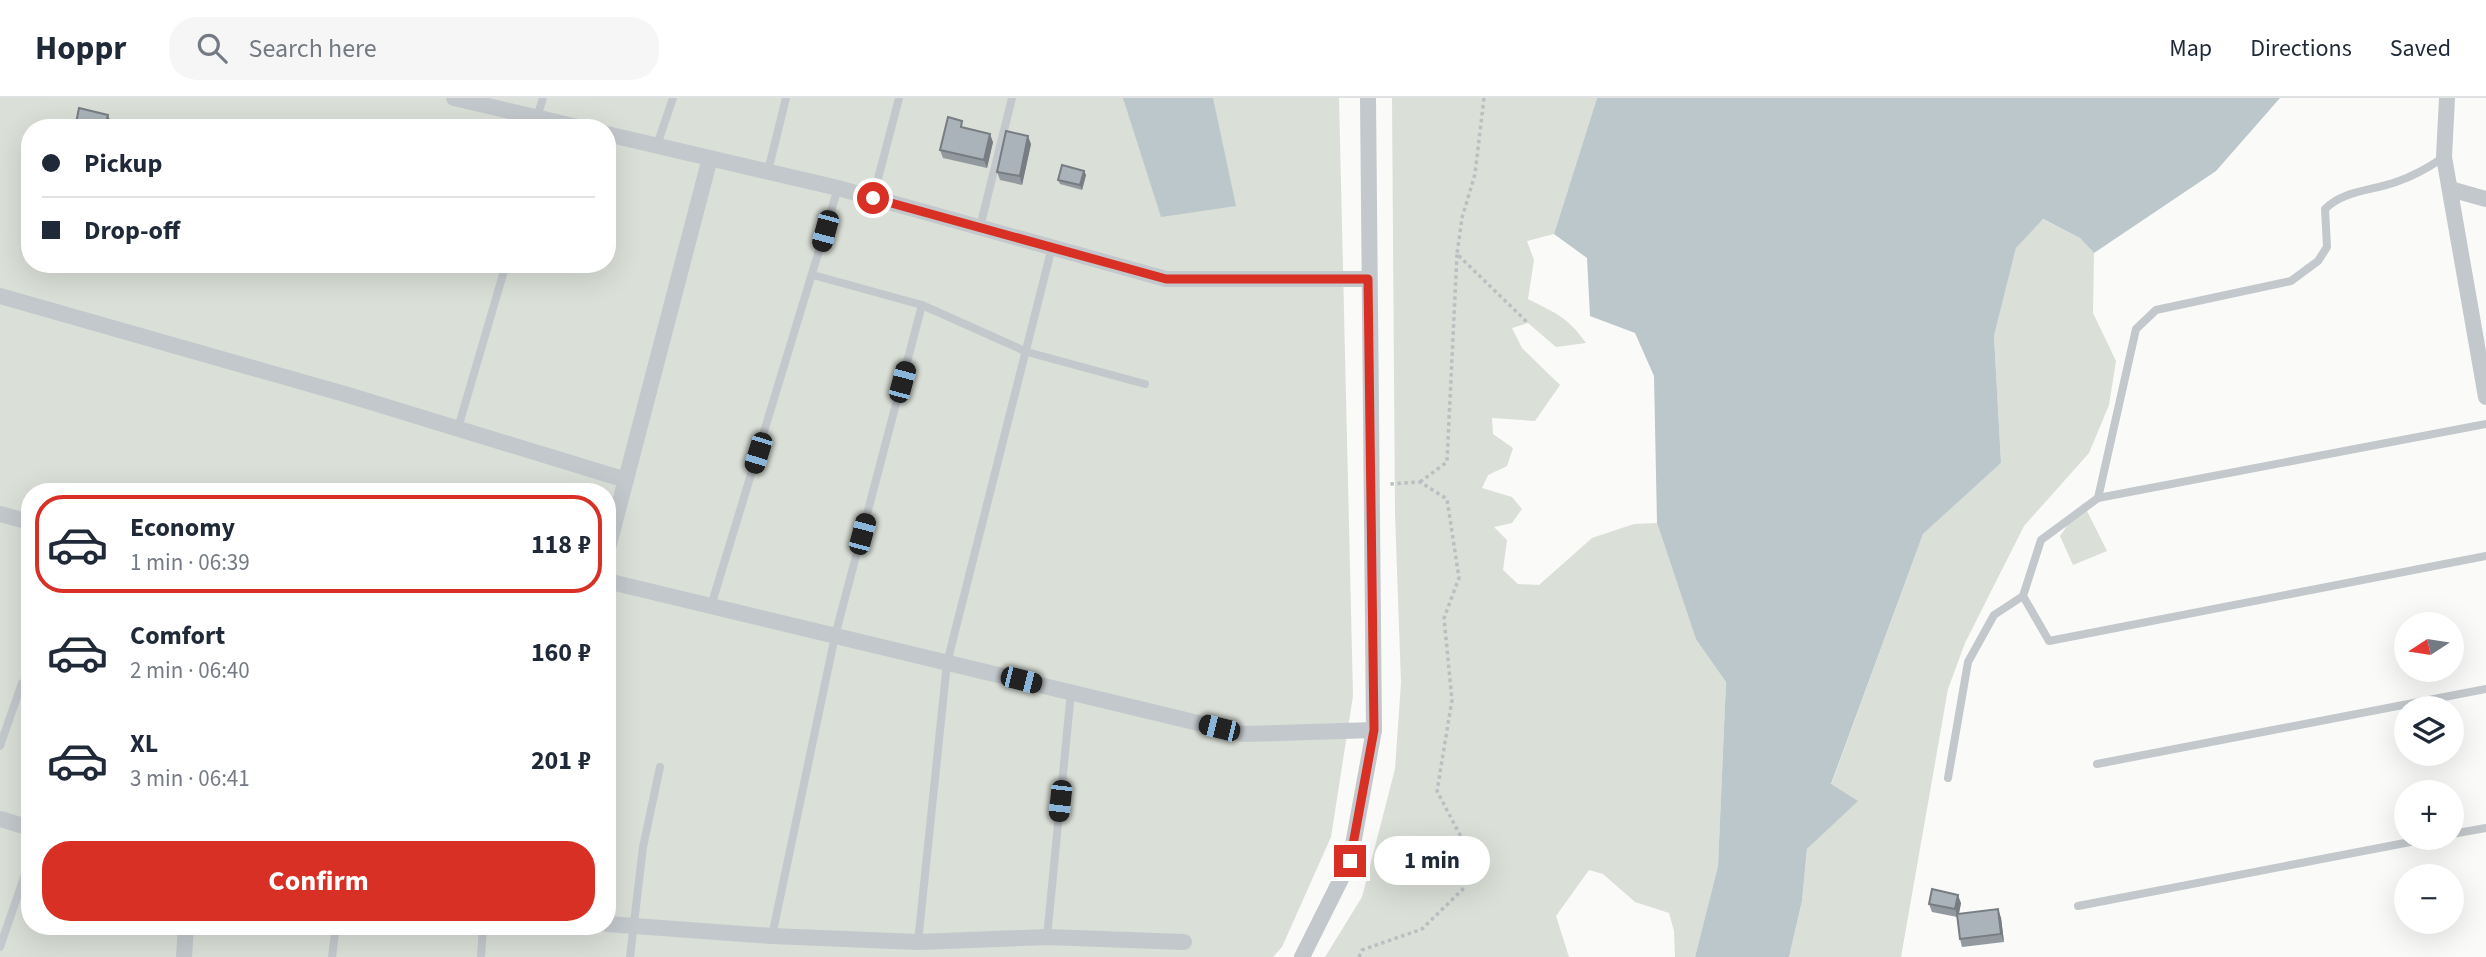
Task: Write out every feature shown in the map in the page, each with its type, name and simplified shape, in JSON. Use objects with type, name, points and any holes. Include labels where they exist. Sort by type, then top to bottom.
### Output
[{"type":"street","points":[[454,98],[533,119]]},
{"type":"street","points":[[1302,957],[1350,861],[1374,730],[1368,98]]},
{"type":"street","points":[[2448,98],[2444,157],[2486,397]]},
{"type":"street","points":[[616,136],[838,188],[1166,279],[1368,279]]},
{"type":"street","points":[[616,518],[710,158]]},
{"type":"street","points":[[2450,189],[2486,198]]},
{"type":"street","points":[[0,296],[458,428],[626,480]]},
{"type":"street","points":[[0,514],[21,520]]},
{"type":"street","points":[[616,583],[1244,734],[1374,730]]},
{"type":"street","points":[[0,818],[21,825]]},
{"type":"street","points":[[616,924],[772,936],[918,942],[1047,937],[1184,942]]},
{"type":"street","points":[[184,957],[185,935]]},
{"type":"lane","points":[[543,98],[544,119]]},
{"type":"lane","points":[[657,145],[673,98]]},
{"type":"lane","points":[[768,171],[786,98]]},
{"type":"lane","points":[[873,198],[899,98]]},
{"type":"lane","points":[[980,227],[1012,98]]},
{"type":"lane","points":[[2098,498],[2136,329],[2156,310],[2291,281],[2318,261],[2327,247],[2325,209],[2336,198],[2394,183],[2424,171],[2444,157]]},
{"type":"lane","points":[[711,606],[838,188]]},
{"type":"lane","points":[[918,942],[947,663],[1052,247]]},
{"type":"lane","points":[[458,428],[503,273]]},
{"type":"lane","points":[[813,275],[922,305],[1027,352],[1145,384]]},
{"type":"lane","points":[[772,936],[835,636],[922,305]]},
{"type":"lane","points":[[1948,778],[1968,662],[1994,615],[2023,596],[2041,540],[2098,498],[2486,424]]},
{"type":"lane","points":[[2023,596],[2049,641],[2486,556]]},
{"type":"lane","points":[[0,746],[21,686]]},
{"type":"lane","points":[[2097,764],[2486,689]]},
{"type":"lane","points":[[1047,937],[1071,692]]},
{"type":"lane","points":[[630,957],[643,846],[660,766]]},
{"type":"lane","points":[[2464,832],[2486,828]]},
{"type":"lane","points":[[2078,906],[2394,845]]},
{"type":"lane","points":[[0,947],[21,886]]},
{"type":"lane","points":[[332,957],[335,935]]},
{"type":"lane","points":[[481,957],[482,935]]},
{"type":"path","points":[[1370,485],[1420,482],[1447,462],[1457,254],[1462,218],[1475,174],[1484,98]]},
{"type":"path","points":[[1457,254],[1528,323]]},
{"type":"path","points":[[1359,957],[1362,950],[1422,929],[1464,888],[1460,835],[1437,791],[1452,701],[1444,618],[1459,578],[1447,499],[1420,482]]},
{"type":"shaded area","points":[[0,98],[1339,98],[1353,696],[1331,837],[1282,947],[1273,957],[0,957]]},
{"type":"shaded area","points":[[1123,98],[1213,98],[1236,206],[1161,217]]},
{"type":"shaded area","points":[[1392,98],[1597,98],[1554,234],[1527,241],[1534,260],[1528,299],[1566,321],[1586,343],[1556,347],[1528,323],[1512,328],[1522,348],[1560,385],[1535,421],[1492,418],[1493,434],[1513,448],[1507,466],[1488,475],[1482,488],[1512,497],[1522,509],[1512,523],[1494,527],[1507,540],[1503,570],[1518,584],[1539,585],[1592,538],[1634,524],[1657,523],[1696,638],[1726,682],[1718,866],[1695,957],[1675,957],[1674,931],[1669,913],[1635,902],[1603,874],[1589,870],[1556,916],[1569,957],[1325,957],[1362,897],[1395,769],[1401,683],[1395,513]]},
{"type":"shaded area","points":[[1597,98],[2280,98],[2216,171],[2094,253],[2080,238],[2043,219],[2016,248],[1994,336],[2001,463],[1923,534],[1831,784],[1858,801],[1807,849],[1802,901],[1789,957],[1695,957],[1718,866],[1726,682],[1696,639],[1657,523],[1654,376],[1635,333],[1590,316],[1587,258],[1554,234]]},
{"type":"shaded area","points":[[2042,219],[2080,238],[2094,253],[2093,313],[2116,361],[2109,405],[2089,453],[2024,526],[1965,643],[1948,689],[1901,957],[1789,957],[1802,901],[1807,849],[1857,801],[1831,785],[1923,534],[2001,463],[1994,336],[2016,248]]},
{"type":"shaded area","points":[[2083,503],[2107,551],[2073,565],[2060,536]]},
{"type":"building","points":[[79,108],[108,115],[107,119],[77,119]]},
{"type":"building","points":[[948,117],[962,121],[961,127],[990,134],[984,160],[940,150]]},
{"type":"building","points":[[1006,131],[1028,136],[1020,176],[997,172]]},
{"type":"building","points":[[1062,165],[1084,171],[1080,185],[1058,180]]},
{"type":"building","points":[[1932,889],[1958,895],[1955,909],[1929,904]]},
{"type":"building","points":[[1998,909],[2001,934],[1960,939],[1957,914]]},
{"type":"route","points":[[873,198],[1166,279],[1368,279],[1374,730],[1350,861]]}]
